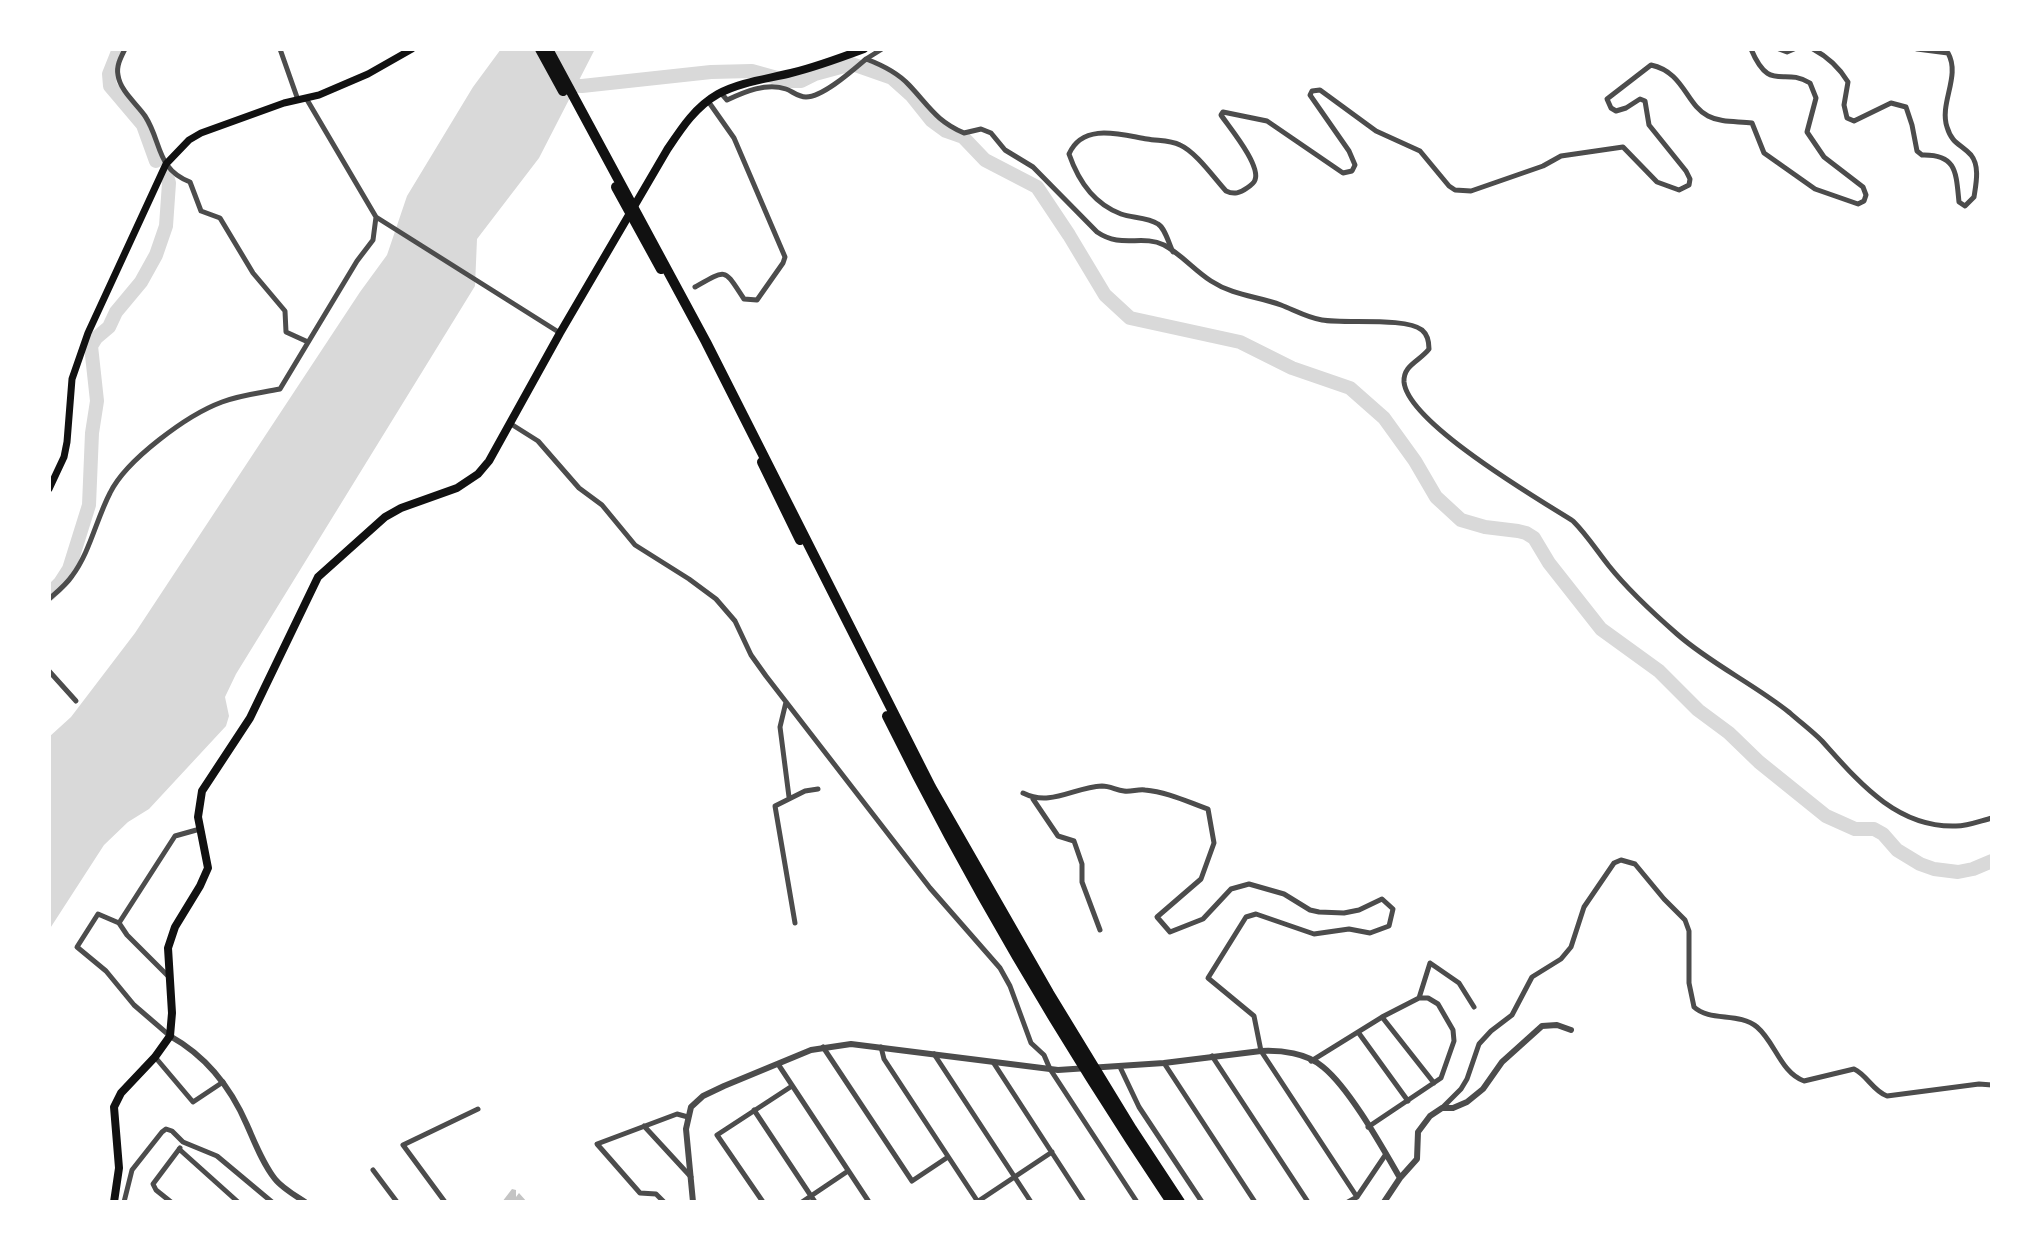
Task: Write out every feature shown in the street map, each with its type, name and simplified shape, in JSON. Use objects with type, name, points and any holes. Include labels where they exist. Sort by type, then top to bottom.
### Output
[{"type":"highway","points":[[540,49],[704,343],[931,801],[1006,937],[1128,1138],[1171,1202]]},
{"type":"highway","points":[[548,49],[704,343],[931,787],[1083,1050],[1180,1202]]},
{"type":"main road","points":[[49,489],[66,449],[72,379],[77,362],[93,320],[166,164],[189,140],[201,133],[319,95],[368,74],[412,49]]},
{"type":"main road","points":[[114,1202],[119,1168],[114,1107],[121,1093],[155,1057],[170,1036],[172,1013],[168,948],[181,914],[200,887],[208,868],[198,807],[202,791],[250,718],[318,577],[385,517],[401,508],[457,488],[478,474],[498,448],[560,333],[674,139],[692,116],[721,93],[738,86],[816,67],[864,49]]},
{"type":"street","points":[[125,49],[118,66],[119,80],[146,117],[166,164],[177,177],[190,182],[201,211],[220,218],[253,272],[285,311],[286,332],[308,342]]},
{"type":"street","points":[[280,49],[302,99],[379,218],[560,333]]},
{"type":"street","points":[[721,93],[727,100],[752,90],[777,87],[804,98],[829,87],[882,49]]},
{"type":"street","points":[[1173,252],[1161,226],[1155,222],[1121,214],[1101,204],[1089,191],[1075,170],[1069,154],[1075,144],[1093,135],[1118,132],[1180,145],[1232,194],[1243,191],[1252,184],[1256,173],[1249,154],[1221,115],[1223,112],[1267,121],[1343,173],[1352,172],[1355,165],[1349,151],[1310,95],[1312,91],[1320,90],[1377,131],[1420,151],[1455,190],[1471,191],[1543,166],[1561,156],[1623,147],[1657,182],[1679,190],[1689,185],[1690,179],[1649,125],[1645,101],[1640,99],[1616,111],[1611,108],[1607,99],[1651,65],[1662,68],[1679,82],[1705,115],[1717,120],[1752,123],[1764,153],[1799,179],[1815,189],[1858,204],[1864,201],[1866,195],[1863,187],[1824,157],[1807,132],[1816,98],[1810,83],[1797,76],[1776,78],[1756,62],[1751,49]]},
{"type":"street","points":[[1779,49],[1787,52],[1794,49]]},
{"type":"street","points":[[1813,49],[1826,56],[1842,71],[1848,82],[1844,104],[1847,118],[1854,121],[1891,103],[1906,107],[1917,151],[1922,155],[1937,155],[1952,166],[1959,202],[1965,206],[1974,197],[1976,170],[1972,156],[1953,142],[1946,125],[1952,60],[1948,53],[1917,49]]},
{"type":"street","points":[[865,60],[879,64],[901,78],[942,122],[964,133],[981,130],[991,133],[1005,150],[1034,167],[1108,240],[1156,242],[1212,281],[1238,295],[1278,304],[1319,320],[1357,323],[1384,321],[1415,326],[1424,331],[1429,349],[1406,370],[1404,382],[1411,398],[1450,440],[1573,521],[1610,568],[1680,638],[1786,710],[1821,740],[1851,776],[1892,808],[1925,822],[1941,825],[1957,826],[1992,818]]},
{"type":"street","points":[[695,286],[718,273],[723,273],[729,276],[744,299],[757,300],[785,257],[734,138],[709,101]]},
{"type":"street","points":[[49,599],[71,579],[80,564],[111,491],[122,473],[168,434],[206,409],[279,388],[357,261],[373,240],[379,218]]},
{"type":"street","points":[[511,424],[538,441],[579,488],[602,505],[635,545],[716,599],[735,621],[751,654],[786,702],[930,888],[1000,968],[1010,986],[1031,1043],[1044,1055],[1137,1202]]},
{"type":"street","points":[[49,671],[76,701]]},
{"type":"street","points":[[786,702],[780,723],[789,797]]},
{"type":"street","points":[[1033,799],[1060,797],[1106,786],[1124,791],[1143,790],[1163,794],[1208,809],[1214,843],[1201,879],[1157,917],[1170,932],[1203,919],[1231,889],[1249,884],[1284,894],[1319,912],[1345,913],[1359,910],[1381,899],[1393,909],[1389,926],[1370,933],[1349,929],[1314,934],[1256,914],[1246,917],[1208,978],[1254,1016],[1261,1051],[1357,1196]]},
{"type":"street","points":[[795,923],[775,806],[789,797],[818,789]]},
{"type":"street","points":[[1023,793],[1033,799],[1058,836],[1074,841],[1082,864],[1082,882],[1100,930]]},
{"type":"street","points":[[119,923],[175,836],[200,829]]},
{"type":"street","points":[[1384,1202],[1400,1178],[1418,1159],[1417,1144],[1421,1127],[1461,1089],[1479,1044],[1512,1015],[1532,977],[1566,954],[1573,942],[1584,907],[1614,863],[1621,860],[1635,864],[1664,900],[1685,920],[1689,931],[1689,983],[1694,1007],[1704,1013],[1729,1016],[1754,1025],[1799,1080],[1854,1069],[1878,1092],[1887,1096],[1979,1084],[1992,1085]]},
{"type":"street","points":[[169,976],[127,935],[119,923],[98,914],[77,947],[106,971],[134,1005],[170,1036],[192,1050],[223,1082],[238,1105],[257,1148],[275,1179],[305,1202]]},
{"type":"street","points":[[1419,998],[1430,963],[1459,983],[1474,1007]]},
{"type":"street","points":[[1311,1061],[1382,1017],[1419,998],[1428,998],[1437,1004],[1453,1030],[1454,1041],[1441,1078],[1368,1127]]},
{"type":"street","points":[[1382,1017],[1434,1083]]},
{"type":"street","points":[[1442,1108],[1453,1108],[1467,1102],[1483,1089],[1502,1062],[1542,1026],[1557,1025],[1571,1030]]},
{"type":"street","points":[[1358,1032],[1408,1101]]},
{"type":"street","points":[[693,1202],[686,1129],[691,1107],[703,1096],[778,1064],[823,1047],[850,1044],[1054,1070],[1120,1067],[1277,1050],[1322,1066],[1349,1098],[1400,1178]]},
{"type":"street","points":[[823,1047],[912,1181],[948,1157]]},
{"type":"street","points":[[881,1047],[884,1059],[977,1202],[1052,1153]]},
{"type":"street","points":[[934,1054],[1031,1202]]},
{"type":"street","points":[[1212,1056],[1308,1202]]},
{"type":"street","points":[[155,1057],[193,1102],[223,1082]]},
{"type":"street","points":[[993,1062],[1084,1202]]},
{"type":"street","points":[[1164,1063],[1255,1202]]},
{"type":"street","points":[[778,1064],[869,1202]]},
{"type":"street","points":[[1120,1067],[1139,1107],[1202,1202]]},
{"type":"street","points":[[763,1202],[717,1135],[792,1086]]},
{"type":"street","points":[[445,1202],[403,1145],[478,1109]]},
{"type":"street","points":[[754,1110],[813,1199]]},
{"type":"street","points":[[664,1202],[656,1194],[640,1192],[597,1144],[677,1114],[688,1117]]},
{"type":"street","points":[[644,1126],[691,1177]]},
{"type":"street","points":[[124,1202],[132,1170],[166,1129],[183,1142],[217,1156],[272,1202]]},
{"type":"street","points":[[171,1202],[156,1190],[153,1184],[183,1142]]},
{"type":"street","points":[[179,1149],[238,1202]]},
{"type":"street","points":[[1348,1202],[1357,1196],[1385,1154]]},
{"type":"street","points":[[373,1170],[397,1202]]},
{"type":"street","points":[[802,1202],[813,1199],[848,1171]]},
{"type":"shaded area","points":[[501,49],[595,49],[539,158],[477,239],[475,286],[236,674],[225,697],[229,716],[226,726],[149,809],[128,822],[104,845],[49,930],[49,737],[71,717],[135,633],[387,255],[407,196],[473,87]]},
{"type":"building","points":[[512,1189],[516,1190],[516,1197],[519,1193],[527,1202],[502,1202]]},
{"type":"waterway","points":[[119,49],[109,74],[110,86],[143,125],[156,161]]},
{"type":"waterway","points":[[559,85],[582,86],[711,72],[752,71],[788,81],[801,81],[815,74],[852,64],[892,78],[911,95],[931,120],[946,131],[963,137],[985,160],[1037,187],[1105,295],[1130,318],[1240,342],[1292,368],[1350,388],[1384,418],[1415,461],[1436,497],[1461,520],[1485,527],[1518,531],[1534,538],[1549,563],[1601,629],[1659,671],[1698,710],[1826,816],[1855,829],[1874,829],[1883,834],[1897,850],[1934,869],[1958,872],[1992,861]]},
{"type":"waterway","points":[[49,594],[69,569],[89,505],[92,433],[97,401],[91,346],[109,327],[116,312],[141,282],[156,255],[166,226],[169,183],[167,176]]}]
